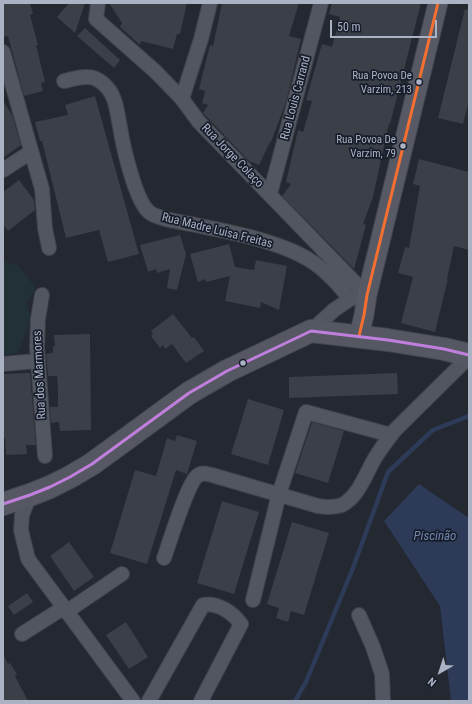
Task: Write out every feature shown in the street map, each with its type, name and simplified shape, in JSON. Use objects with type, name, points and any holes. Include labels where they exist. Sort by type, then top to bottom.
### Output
[{"type":"main road","points":[[359,336],[364,315],[359,297],[438,3]]},
{"type":"main road","points":[[3,504],[50,487],[92,464],[189,393],[227,371],[310,331],[359,336],[444,349],[469,356]]},
{"type":"street","name":"Rua Jorge Colaço","points":[[98,3],[96,19],[156,72],[182,99],[199,122],[270,194],[359,297]]},
{"type":"street","points":[[182,99],[201,39],[210,3]]},
{"type":"street","name":"Rua Louis Carrand","points":[[270,194],[321,3]]},
{"type":"street","points":[[3,52],[42,189],[45,228],[49,248]]},
{"type":"street","name":"Rua Madre Luisa Freitas","points":[[64,81],[94,78],[109,90],[115,104],[120,130],[136,190],[141,202],[151,213],[161,217],[257,239],[289,250],[311,261],[359,297]]},
{"type":"street","points":[[3,170],[31,152]]},
{"type":"street","name":"Rua dos Marmores","points":[[42,295],[38,324],[37,361],[45,456]]},
{"type":"street","points":[[310,331],[334,310],[359,297]]},
{"type":"street","points":[[164,558],[189,491],[198,475],[202,473],[318,506],[340,506],[356,491],[374,458],[391,435],[469,356]]},
{"type":"street","points":[[3,364],[37,361]]},
{"type":"street","points":[[253,600],[279,494],[306,412],[391,435]]},
{"type":"street","points":[[30,495],[22,515],[21,530],[28,559],[133,701]]},
{"type":"street","points":[[22,634],[65,610],[122,574]]},
{"type":"street","points":[[150,701],[203,605],[210,604],[215,605],[235,616],[241,624],[201,701]]},
{"type":"street","points":[[359,615],[373,647],[382,674],[383,701]]},
{"type":"shaded area","points":[[3,261],[18,265],[36,288],[27,303],[31,318],[18,353],[3,355]]},
{"type":"water","name":"Piscinão","points":[[419,484],[469,518],[469,701],[451,701],[440,606],[384,521]]},
{"type":"building","points":[[3,3],[30,3],[33,14],[30,15],[38,45],[36,45],[45,82],[41,83],[43,91],[24,96],[8,36],[3,37]]},
{"type":"building","points":[[69,3],[85,3],[75,33],[57,17]]},
{"type":"building","points":[[109,3],[187,3],[180,34],[177,34],[173,49],[141,41],[140,45],[120,27],[122,23]]},
{"type":"building","points":[[222,3],[299,3],[289,36],[301,39],[286,102],[271,142],[259,165],[249,161],[203,113],[208,105],[202,103],[205,91],[199,89],[210,45],[213,46]]},
{"type":"building","points":[[332,3],[421,3],[390,124],[389,123],[373,197],[363,224],[366,225],[354,269],[282,196],[291,184],[286,182],[298,130],[303,132],[312,101],[306,100],[322,44],[332,47],[340,17],[329,14]]},
{"type":"building","points":[[465,9],[469,10],[469,100],[463,124],[438,118]]},
{"type":"building","points":[[85,28],[120,60],[114,68],[77,36]]},
{"type":"building","points":[[95,96],[139,254],[108,262],[99,230],[66,238],[42,141],[40,141],[35,122],[68,115],[65,105]]},
{"type":"building","points":[[3,101],[12,115],[21,145],[3,158]]},
{"type":"building","points":[[419,159],[469,172],[469,250],[454,246],[448,279],[435,332],[401,323],[413,277],[398,273],[405,247],[409,248],[420,186],[413,184]]},
{"type":"building","points":[[19,180],[34,200],[35,210],[8,231],[3,225],[3,192]]},
{"type":"building","points":[[180,235],[186,254],[177,290],[167,288],[170,269],[157,273],[156,269],[148,272],[140,245]]},
{"type":"building","points":[[229,244],[235,267],[254,270],[256,260],[287,266],[279,310],[261,302],[260,308],[225,301],[230,276],[206,282],[206,279],[198,282],[190,254]]},
{"type":"building","points":[[173,314],[192,338],[194,337],[204,351],[186,363],[172,344],[165,349],[163,345],[160,348],[151,336],[153,334],[151,331]]},
{"type":"building","points":[[90,334],[91,430],[60,431],[59,422],[51,423],[50,407],[58,407],[57,376],[48,376],[46,354],[53,353],[53,346],[55,346],[54,335]]},
{"type":"building","points":[[30,373],[36,445],[26,445],[27,454],[6,455],[5,437],[3,437],[3,374]]},
{"type":"building","points":[[397,373],[398,394],[289,398],[289,377]]},
{"type":"building","points":[[248,399],[284,410],[268,465],[231,454]]},
{"type":"building","points":[[312,422],[344,431],[328,483],[295,473]]},
{"type":"building","points":[[177,435],[197,441],[187,474],[176,470],[147,564],[110,553],[135,470],[156,476],[167,438],[175,441]]},
{"type":"building","points":[[222,501],[259,512],[234,594],[197,583]]},
{"type":"building","points":[[292,522],[329,533],[304,615],[291,611],[288,622],[276,618],[279,608],[267,604]]},
{"type":"building","points":[[69,542],[94,577],[74,591],[50,556]]},
{"type":"building","points":[[27,593],[33,602],[14,615],[8,606]]},
{"type":"building","points":[[126,622],[148,657],[129,669],[106,635]]},
{"type":"building","points":[[3,654],[8,664],[10,663],[17,674],[15,676],[28,701],[3,701]]},
{"type":"waterway","points":[[295,701],[306,682],[353,568],[388,472],[433,430],[469,416]]},
{"type":"transit line","points":[[359,336],[367,295],[438,3]]},
{"type":"transit line","points":[[3,504],[50,487],[70,477],[92,464],[189,393],[227,371],[311,331],[388,340],[444,349],[469,355]]},
{"type":"place","name":"Rua Povoa De Varzim, 213","points":[[419,82]]},
{"type":"place","name":"Rua Povoa De Varzim, 79","points":[[403,146]]}]
